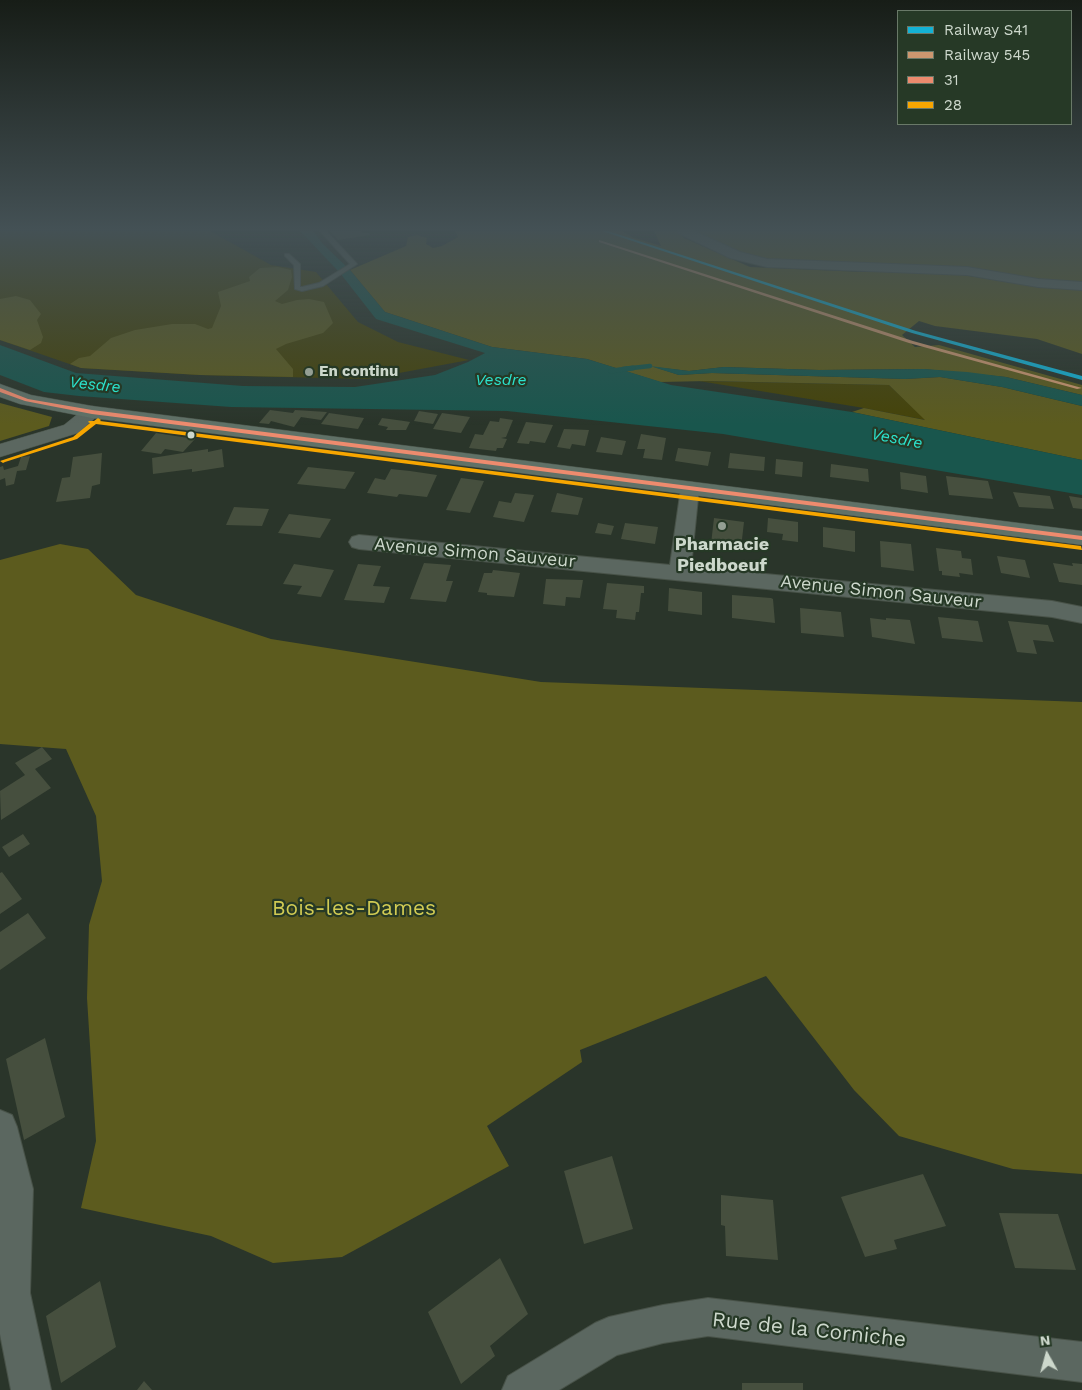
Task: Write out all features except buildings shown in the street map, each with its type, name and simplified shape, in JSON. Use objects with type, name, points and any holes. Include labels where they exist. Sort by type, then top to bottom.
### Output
[{"type":"main road","points":[[1,390],[27,400],[92,412],[1082,538]]},
{"type":"street","points":[[0,451],[71,429],[92,412]]},
{"type":"street","points":[[680,572],[690,488]]},
{"type":"street","name":"Avenue Simon Sauveur","points":[[359,542],[1052,609],[1082,615]]},
{"type":"street","points":[[0,1127],[15,1189],[11,1293],[31,1390]]},
{"type":"street","name":"Rue de la Corniche","points":[[522,1390],[609,1337],[663,1324],[708,1317],[1082,1362]]},
{"type":"shaded area","points":[[0,296],[336,296],[358,322],[398,342],[469,360],[367,379],[200,375],[81,368],[0,340]]},
{"type":"shaded area","points":[[699,381],[889,385],[926,420],[864,408]]},
{"type":"green space","points":[[16,296],[30,300],[41,314],[37,320],[43,337],[41,343],[30,350],[0,340],[0,299]]},
{"type":"green space","points":[[219,296],[281,296],[275,301],[282,304],[309,299],[324,302],[333,323],[323,333],[286,344],[276,349],[293,369],[293,377],[200,375],[81,368],[70,364],[79,358],[90,356],[111,338],[135,330],[172,324],[195,324],[208,329],[212,328],[221,306]]},
{"type":"green space","points":[[372,296],[1082,296],[1082,354],[1037,339],[935,326],[919,321],[902,335],[915,347],[939,345],[1082,385],[1082,395],[1006,377],[924,369],[819,370],[724,367],[689,371],[654,367],[679,375],[712,373],[905,379],[940,377],[1002,387],[1082,406],[1082,460],[852,412],[864,408],[925,420],[889,385],[707,381],[660,382],[587,359],[492,347],[385,312]]},
{"type":"green space","points":[[0,403],[52,417],[49,426],[0,441]]},
{"type":"green space","name":"Bois-les-Dames","points":[[60,544],[88,549],[136,595],[271,639],[541,682],[1082,702],[1082,1174],[1013,1169],[899,1136],[854,1090],[766,976],[580,1050],[582,1062],[487,1126],[509,1166],[342,1257],[273,1263],[211,1236],[81,1208],[96,1141],[87,998],[89,925],[102,881],[96,816],[66,749],[0,744],[0,560]]},
{"type":"water","name":"Vesdre","points":[[358,296],[372,296],[385,312],[492,347],[587,359],[671,385],[852,412],[1082,460],[1082,495],[723,434],[507,411],[231,407],[79,396],[44,392],[0,375],[0,345],[76,373],[243,386],[355,387],[435,375],[485,353],[376,319]]},
{"type":"water","points":[[650,366],[689,371],[724,367],[819,370],[924,369],[967,372],[1006,377],[1082,395],[1082,406],[1002,387],[940,377],[905,379],[712,373],[679,375]]},
{"type":"waterway","points":[[623,369],[650,366]]},
{"type":"waterway","points":[[611,371],[633,368]]},
{"type":"rail line","name":"545","points":[[769,296],[911,342],[1079,388]]},
{"type":"rail line","name":"S41","points":[[803,296],[914,332],[1082,378]]},
{"type":"transit line","name":"31","points":[[0,390],[27,400],[92,412],[1082,538]]},
{"type":"transit line","name":"28","points":[[3,461],[75,438],[98,420]]},
{"type":"transit line","name":"28","points":[[91,422],[1081,548]]},
{"type":"place","name":"En continu","points":[[309,372]]},
{"type":"place","name":"Pharmacie Piedboeuf","points":[[722,526]]}]
